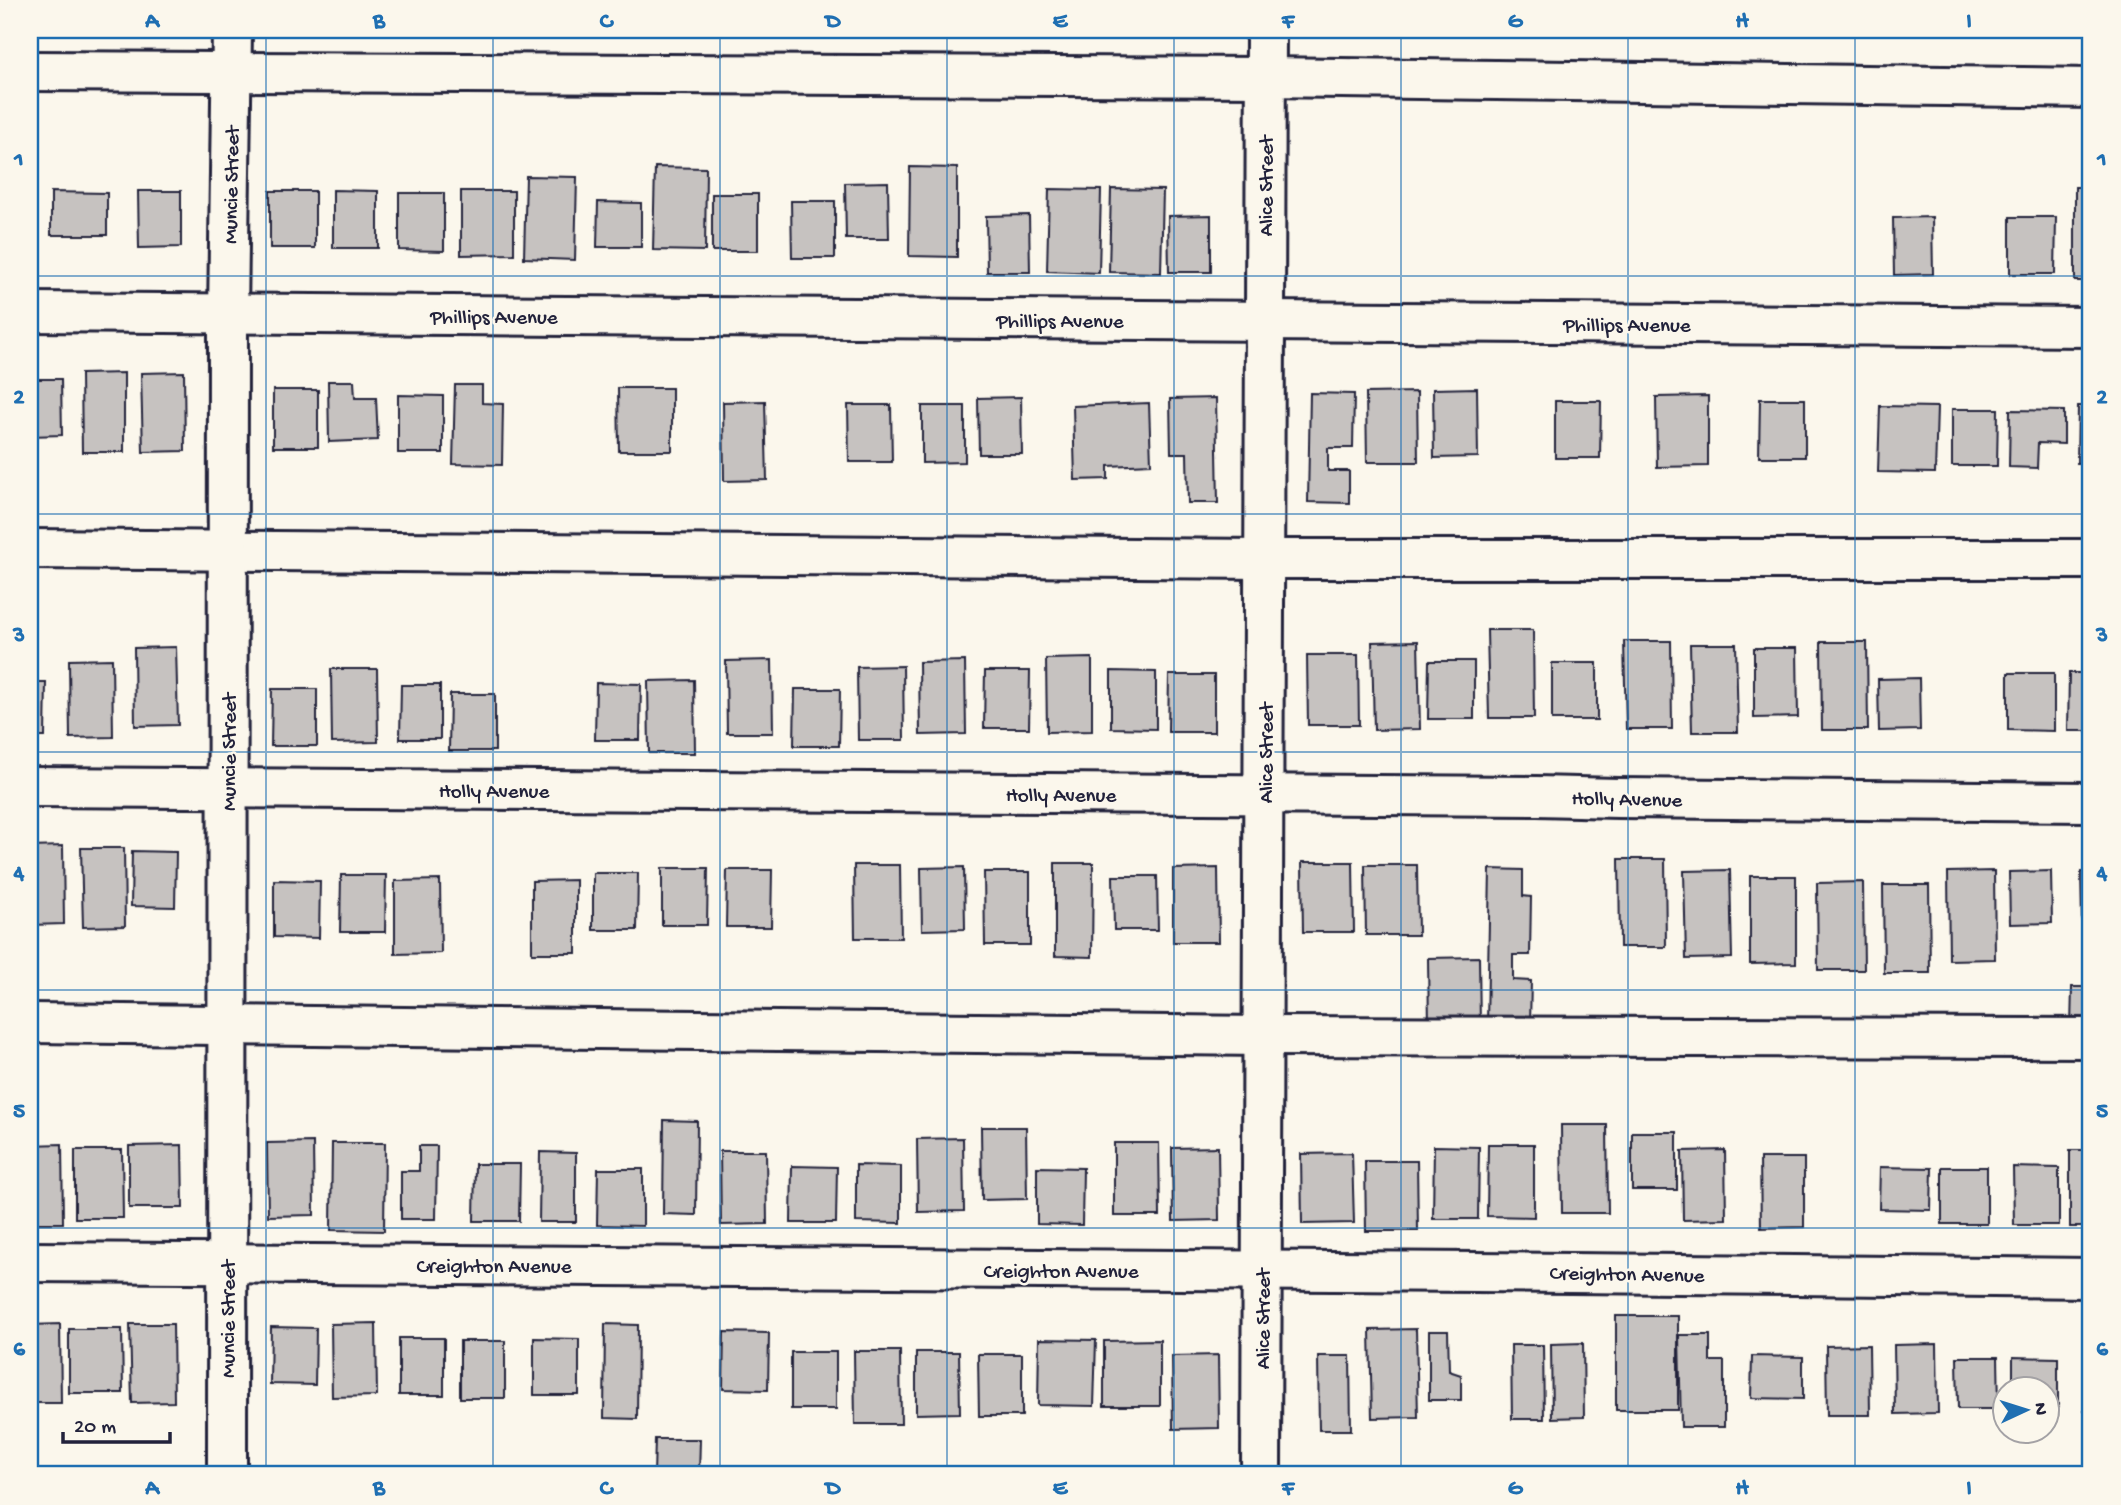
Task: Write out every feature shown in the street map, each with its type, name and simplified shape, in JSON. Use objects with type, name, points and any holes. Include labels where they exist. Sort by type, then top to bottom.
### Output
[{"type":"street","name":"Muncie Street","points":[[227,1475],[228,314],[232,30]]},
{"type":"street","name":"Alice Street","points":[[1261,1475],[1266,30]]},
{"type":"street","points":[[30,71],[1265,77],[2091,88]]},
{"type":"street","name":"Phillips Avenue","points":[[30,312],[2091,327]]},
{"type":"street","points":[[30,549],[1264,559],[2091,559]]},
{"type":"street","name":"Holly Avenue","points":[[30,787],[2091,802]]},
{"type":"street","points":[[30,1023],[1263,1036],[2091,1038]]},
{"type":"street","name":"Creighton Avenue","points":[[30,1262],[2091,1278]]},
{"type":"building","points":[[655,167],[706,168],[705,251],[653,250]]},
{"type":"building","points":[[910,167],[957,168],[957,257],[909,256]]},
{"type":"building","points":[[526,176],[577,177],[575,260],[524,258]]},
{"type":"building","points":[[888,182],[889,239],[846,239],[845,183]]},
{"type":"building","points":[[2075,187],[2091,187],[2091,281],[2075,281]]},
{"type":"building","points":[[1049,189],[1101,190],[1099,273],[1047,271]]},
{"type":"building","points":[[1111,189],[1163,190],[1161,273],[1109,272]]},
{"type":"building","points":[[333,190],[378,191],[378,248],[333,248]]},
{"type":"building","points":[[138,191],[181,191],[181,247],[139,248]]},
{"type":"building","points":[[270,191],[315,191],[315,248],[270,248]]},
{"type":"building","points":[[461,191],[514,191],[514,254],[461,255]]},
{"type":"building","points":[[51,192],[107,193],[107,235],[51,235]]},
{"type":"building","points":[[399,193],[444,193],[444,251],[399,250]]},
{"type":"building","points":[[712,194],[758,194],[758,251],[712,251]]},
{"type":"building","points":[[791,201],[835,201],[835,258],[792,258]]},
{"type":"building","points":[[598,202],[641,203],[641,247],[597,247]]},
{"type":"building","points":[[1029,215],[1030,272],[987,272],[986,216]]},
{"type":"building","points":[[1211,215],[1211,272],[1169,272],[1168,216]]},
{"type":"building","points":[[1932,217],[1933,274],[1894,275],[1893,218]]},
{"type":"building","points":[[2010,217],[2056,217],[2055,274],[2010,274]]},
{"type":"building","points":[[184,372],[185,451],[143,452],[141,373]]},
{"type":"building","points":[[124,373],[124,452],[82,452],[81,374]]},
{"type":"building","points":[[30,379],[61,379],[62,435],[30,436]]},
{"type":"building","points":[[328,381],[354,381],[355,398],[376,398],[378,440],[329,442]]},
{"type":"building","points":[[455,385],[482,385],[482,403],[503,404],[502,465],[453,464]]},
{"type":"building","points":[[618,388],[672,388],[672,451],[619,451]]},
{"type":"building","points":[[1477,388],[1478,457],[1434,458],[1433,389]]},
{"type":"building","points":[[273,390],[318,390],[318,447],[273,447]]},
{"type":"building","points":[[1417,392],[1418,462],[1367,462],[1366,393]]},
{"type":"building","points":[[1310,393],[1354,394],[1353,448],[1328,448],[1328,471],[1349,471],[1349,503],[1308,502]]},
{"type":"building","points":[[398,395],[443,396],[443,453],[398,453]]},
{"type":"building","points":[[1708,396],[1708,466],[1657,467],[1656,397]]},
{"type":"building","points":[[1021,397],[1022,454],[979,454],[978,398]]},
{"type":"building","points":[[1216,398],[1218,503],[1188,503],[1187,453],[1171,453],[1170,399]]},
{"type":"building","points":[[1760,399],[1805,399],[1805,457],[1759,457]]},
{"type":"building","points":[[765,401],[767,480],[724,481],[723,402]]},
{"type":"building","points":[[1555,401],[1601,401],[1600,458],[1555,458]]},
{"type":"building","points":[[1149,403],[1151,464],[1108,466],[1108,479],[1075,480],[1073,406]]},
{"type":"building","points":[[848,405],[891,405],[892,462],[849,462]]},
{"type":"building","points":[[922,406],[965,406],[965,462],[922,463]]},
{"type":"building","points":[[1880,406],[1937,407],[1935,473],[1878,472]]},
{"type":"building","points":[[2078,406],[2091,406],[2091,463],[2077,463]]},
{"type":"building","points":[[1952,409],[1998,409],[1997,466],[1952,466]]},
{"type":"building","points":[[2010,410],[2064,411],[2064,444],[2038,443],[2037,468],[2009,467]]},
{"type":"building","points":[[1487,630],[1533,630],[1534,718],[1489,718]]},
{"type":"building","points":[[1418,641],[1420,729],[1374,730],[1372,642]]},
{"type":"building","points":[[1624,641],[1671,641],[1672,729],[1626,729]]},
{"type":"building","points":[[1821,642],[1867,642],[1868,730],[1822,730]]},
{"type":"building","points":[[1690,644],[1736,644],[1738,732],[1692,732]]},
{"type":"building","points":[[176,647],[178,725],[135,726],[134,648]]},
{"type":"building","points":[[1754,648],[1797,648],[1798,717],[1754,718]]},
{"type":"building","points":[[1307,655],[1358,655],[1359,725],[1308,725]]},
{"type":"building","points":[[1092,658],[1092,731],[1047,732],[1046,659]]},
{"type":"building","points":[[112,659],[113,737],[70,738],[69,660]]},
{"type":"building","points":[[772,660],[773,733],[727,733],[726,661]]},
{"type":"building","points":[[965,661],[966,734],[920,735],[919,662]]},
{"type":"building","points":[[1429,661],[1474,661],[1474,719],[1428,719]]},
{"type":"building","points":[[1552,663],[1597,663],[1597,720],[1552,720]]},
{"type":"building","points":[[903,666],[904,740],[858,740],[857,667]]},
{"type":"building","points":[[331,669],[377,669],[378,742],[332,743]]},
{"type":"building","points":[[985,671],[1030,671],[1029,728],[984,728]]},
{"type":"building","points":[[1111,671],[1156,672],[1156,729],[1111,728]]},
{"type":"building","points":[[2008,673],[2054,673],[2054,731],[2008,730]]},
{"type":"building","points":[[2069,673],[2091,673],[2091,731],[2068,731]]},
{"type":"building","points":[[1169,675],[1214,675],[1214,732],[1168,732]]},
{"type":"building","points":[[1919,678],[1920,730],[1879,731],[1878,679]]},
{"type":"building","points":[[694,680],[695,753],[649,753],[648,681]]},
{"type":"building","points":[[30,682],[46,682],[45,737],[30,737]]},
{"type":"building","points":[[596,683],[641,684],[640,740],[595,740]]},
{"type":"building","points":[[401,685],[440,685],[440,739],[400,739]]},
{"type":"building","points":[[272,689],[317,689],[317,746],[271,746]]},
{"type":"building","points":[[795,689],[840,689],[839,746],[794,746]]},
{"type":"building","points":[[450,694],[495,694],[495,751],[449,751]]},
{"type":"building","points":[[63,846],[64,924],[30,925],[30,847]]},
{"type":"building","points":[[81,848],[124,848],[125,926],[83,927]]},
{"type":"building","points":[[132,851],[176,852],[175,907],[131,906]]},
{"type":"building","points":[[1619,859],[1665,859],[1666,947],[1620,947]]},
{"type":"building","points":[[1302,862],[1353,862],[1354,932],[1303,932]]},
{"type":"building","points":[[1055,863],[1093,863],[1092,957],[1055,956]]},
{"type":"building","points":[[854,865],[900,865],[901,938],[855,938]]},
{"type":"building","points":[[1365,865],[1417,865],[1418,935],[1366,935]]},
{"type":"building","points":[[964,867],[965,929],[922,930],[921,868]]},
{"type":"building","points":[[662,868],[708,868],[707,925],[662,925]]},
{"type":"building","points":[[1218,868],[1219,942],[1173,942],[1173,869]]},
{"type":"building","points":[[1490,869],[1523,870],[1523,896],[1531,897],[1530,955],[1513,955],[1513,980],[1531,981],[1530,1024],[1487,1024]]},
{"type":"building","points":[[727,870],[772,870],[771,927],[726,927]]},
{"type":"building","points":[[1730,870],[1732,958],[1686,959],[1684,871]]},
{"type":"building","points":[[1994,871],[1995,959],[1949,960],[1948,872]]},
{"type":"building","points":[[2051,871],[2052,923],[2010,924],[2009,872]]},
{"type":"building","points":[[984,872],[1030,872],[1030,945],[985,945]]},
{"type":"building","points":[[2081,872],[2091,872],[2091,924],[2082,924]]},
{"type":"building","points":[[593,873],[638,873],[637,930],[593,930]]},
{"type":"building","points":[[341,875],[386,875],[385,932],[340,932]]},
{"type":"building","points":[[1113,876],[1157,876],[1158,930],[1114,930]]},
{"type":"building","points":[[1750,876],[1796,876],[1796,963],[1750,964]]},
{"type":"building","points":[[274,880],[320,881],[319,938],[274,937]]},
{"type":"building","points":[[440,880],[441,953],[395,954],[395,881]]},
{"type":"building","points":[[576,880],[576,953],[532,953],[532,881]]},
{"type":"building","points":[[1863,882],[1864,970],[1818,970],[1817,883]]},
{"type":"building","points":[[1883,885],[1929,885],[1930,973],[1884,973]]},
{"type":"building","points":[[1479,957],[1480,1027],[1429,1027],[1428,958]]},
{"type":"building","points":[[2072,987],[2091,987],[2091,1029],[2071,1028]]},
{"type":"building","points":[[664,1120],[697,1121],[696,1215],[663,1214]]},
{"type":"building","points":[[1561,1125],[1607,1125],[1608,1213],[1562,1213]]},
{"type":"building","points":[[981,1127],[1026,1127],[1027,1199],[982,1200]]},
{"type":"building","points":[[1632,1132],[1677,1132],[1677,1190],[1632,1190]]},
{"type":"building","points":[[963,1138],[964,1211],[918,1212],[917,1139]]},
{"type":"building","points":[[313,1142],[314,1215],[268,1216],[267,1143]]},
{"type":"building","points":[[332,1143],[385,1143],[384,1231],[331,1230]]},
{"type":"building","points":[[1114,1143],[1159,1143],[1160,1216],[1114,1216]]},
{"type":"building","points":[[62,1144],[63,1223],[30,1223],[30,1145]]},
{"type":"building","points":[[1488,1144],[1534,1144],[1534,1217],[1487,1216]]},
{"type":"building","points":[[182,1145],[183,1208],[129,1208],[129,1146]]},
{"type":"building","points":[[419,1146],[437,1146],[436,1219],[401,1219],[401,1171],[419,1171]]},
{"type":"building","points":[[1434,1146],[1479,1147],[1478,1219],[1433,1219]]},
{"type":"building","points":[[1218,1147],[1219,1220],[1173,1221],[1172,1148]]},
{"type":"building","points":[[75,1150],[122,1150],[123,1218],[75,1218]]},
{"type":"building","points":[[1725,1150],[1726,1219],[1683,1220],[1682,1151]]},
{"type":"building","points":[[2070,1150],[2091,1150],[2091,1227],[2070,1227]]},
{"type":"building","points":[[720,1151],[766,1151],[767,1224],[721,1225]]},
{"type":"building","points":[[540,1152],[576,1153],[576,1222],[539,1222]]},
{"type":"building","points":[[1352,1153],[1354,1223],[1302,1224],[1301,1154]]},
{"type":"building","points":[[1760,1158],[1804,1158],[1804,1227],[1761,1228]]},
{"type":"building","points":[[1365,1161],[1417,1161],[1418,1231],[1366,1231]]},
{"type":"building","points":[[475,1164],[520,1164],[519,1221],[474,1221]]},
{"type":"building","points":[[856,1165],[901,1166],[901,1223],[856,1222]]},
{"type":"building","points":[[792,1166],[837,1167],[836,1223],[791,1223]]},
{"type":"building","points":[[1037,1167],[1083,1168],[1082,1225],[1037,1224]]},
{"type":"building","points":[[1880,1167],[1932,1168],[1931,1210],[1879,1209]]},
{"type":"building","points":[[1942,1167],[1987,1167],[1987,1224],[1942,1224]]},
{"type":"building","points":[[2013,1167],[2059,1168],[2059,1225],[2014,1225]]},
{"type":"building","points":[[598,1169],[643,1169],[643,1226],[597,1225]]},
{"type":"building","points":[[1616,1316],[1678,1316],[1678,1410],[1616,1410]]},
{"type":"building","points":[[376,1323],[377,1396],[332,1397],[331,1324]]},
{"type":"building","points":[[60,1324],[61,1403],[30,1403],[30,1325]]},
{"type":"building","points":[[130,1324],[173,1324],[174,1402],[132,1403]]},
{"type":"building","points":[[605,1324],[638,1325],[637,1419],[604,1418]]},
{"type":"building","points":[[271,1327],[316,1328],[315,1385],[270,1384]]},
{"type":"building","points":[[69,1329],[122,1329],[123,1393],[69,1393]]},
{"type":"building","points":[[1416,1329],[1418,1417],[1372,1418],[1370,1330]]},
{"type":"building","points":[[1429,1331],[1448,1331],[1449,1371],[1461,1375],[1461,1400],[1429,1400]]},
{"type":"building","points":[[724,1332],[769,1333],[768,1390],[723,1389]]},
{"type":"building","points":[[1679,1335],[1710,1335],[1710,1361],[1724,1361],[1724,1427],[1681,1427]]},
{"type":"building","points":[[399,1338],[444,1338],[444,1395],[399,1395]]},
{"type":"building","points":[[534,1338],[579,1339],[579,1395],[534,1395]]},
{"type":"building","points":[[1039,1339],[1096,1340],[1094,1406],[1038,1405]]},
{"type":"building","points":[[1160,1340],[1160,1406],[1104,1406],[1104,1341]]},
{"type":"building","points":[[460,1341],[505,1341],[505,1398],[460,1398]]},
{"type":"building","points":[[1583,1343],[1584,1417],[1552,1418],[1551,1344]]},
{"type":"building","points":[[1937,1344],[1938,1413],[1895,1414],[1894,1345]]},
{"type":"building","points":[[1511,1345],[1543,1345],[1544,1419],[1512,1419]]},
{"type":"building","points":[[1869,1345],[1870,1415],[1827,1415],[1826,1346]]},
{"type":"building","points":[[854,1351],[900,1351],[901,1424],[855,1424]]},
{"type":"building","points":[[791,1352],[836,1352],[836,1409],[791,1409]]},
{"type":"building","points":[[916,1352],[959,1352],[960,1413],[916,1414]]},
{"type":"building","points":[[978,1354],[1022,1354],[1022,1416],[979,1416]]},
{"type":"building","points":[[2084,1354],[2091,1354],[2091,1411],[2084,1411]]},
{"type":"building","points":[[1218,1355],[1219,1428],[1173,1429],[1172,1356]]},
{"type":"building","points":[[1318,1356],[1350,1356],[1351,1430],[1319,1430]]},
{"type":"building","points":[[1752,1356],[1803,1357],[1803,1399],[1751,1398]]},
{"type":"building","points":[[1957,1357],[1998,1357],[1998,1376],[1992,1376],[1992,1409],[1958,1409]]},
{"type":"building","points":[[2013,1357],[2058,1358],[2058,1376],[2013,1376]]},
{"type":"building","points":[[655,1439],[700,1439],[699,1475],[654,1475]]}]
